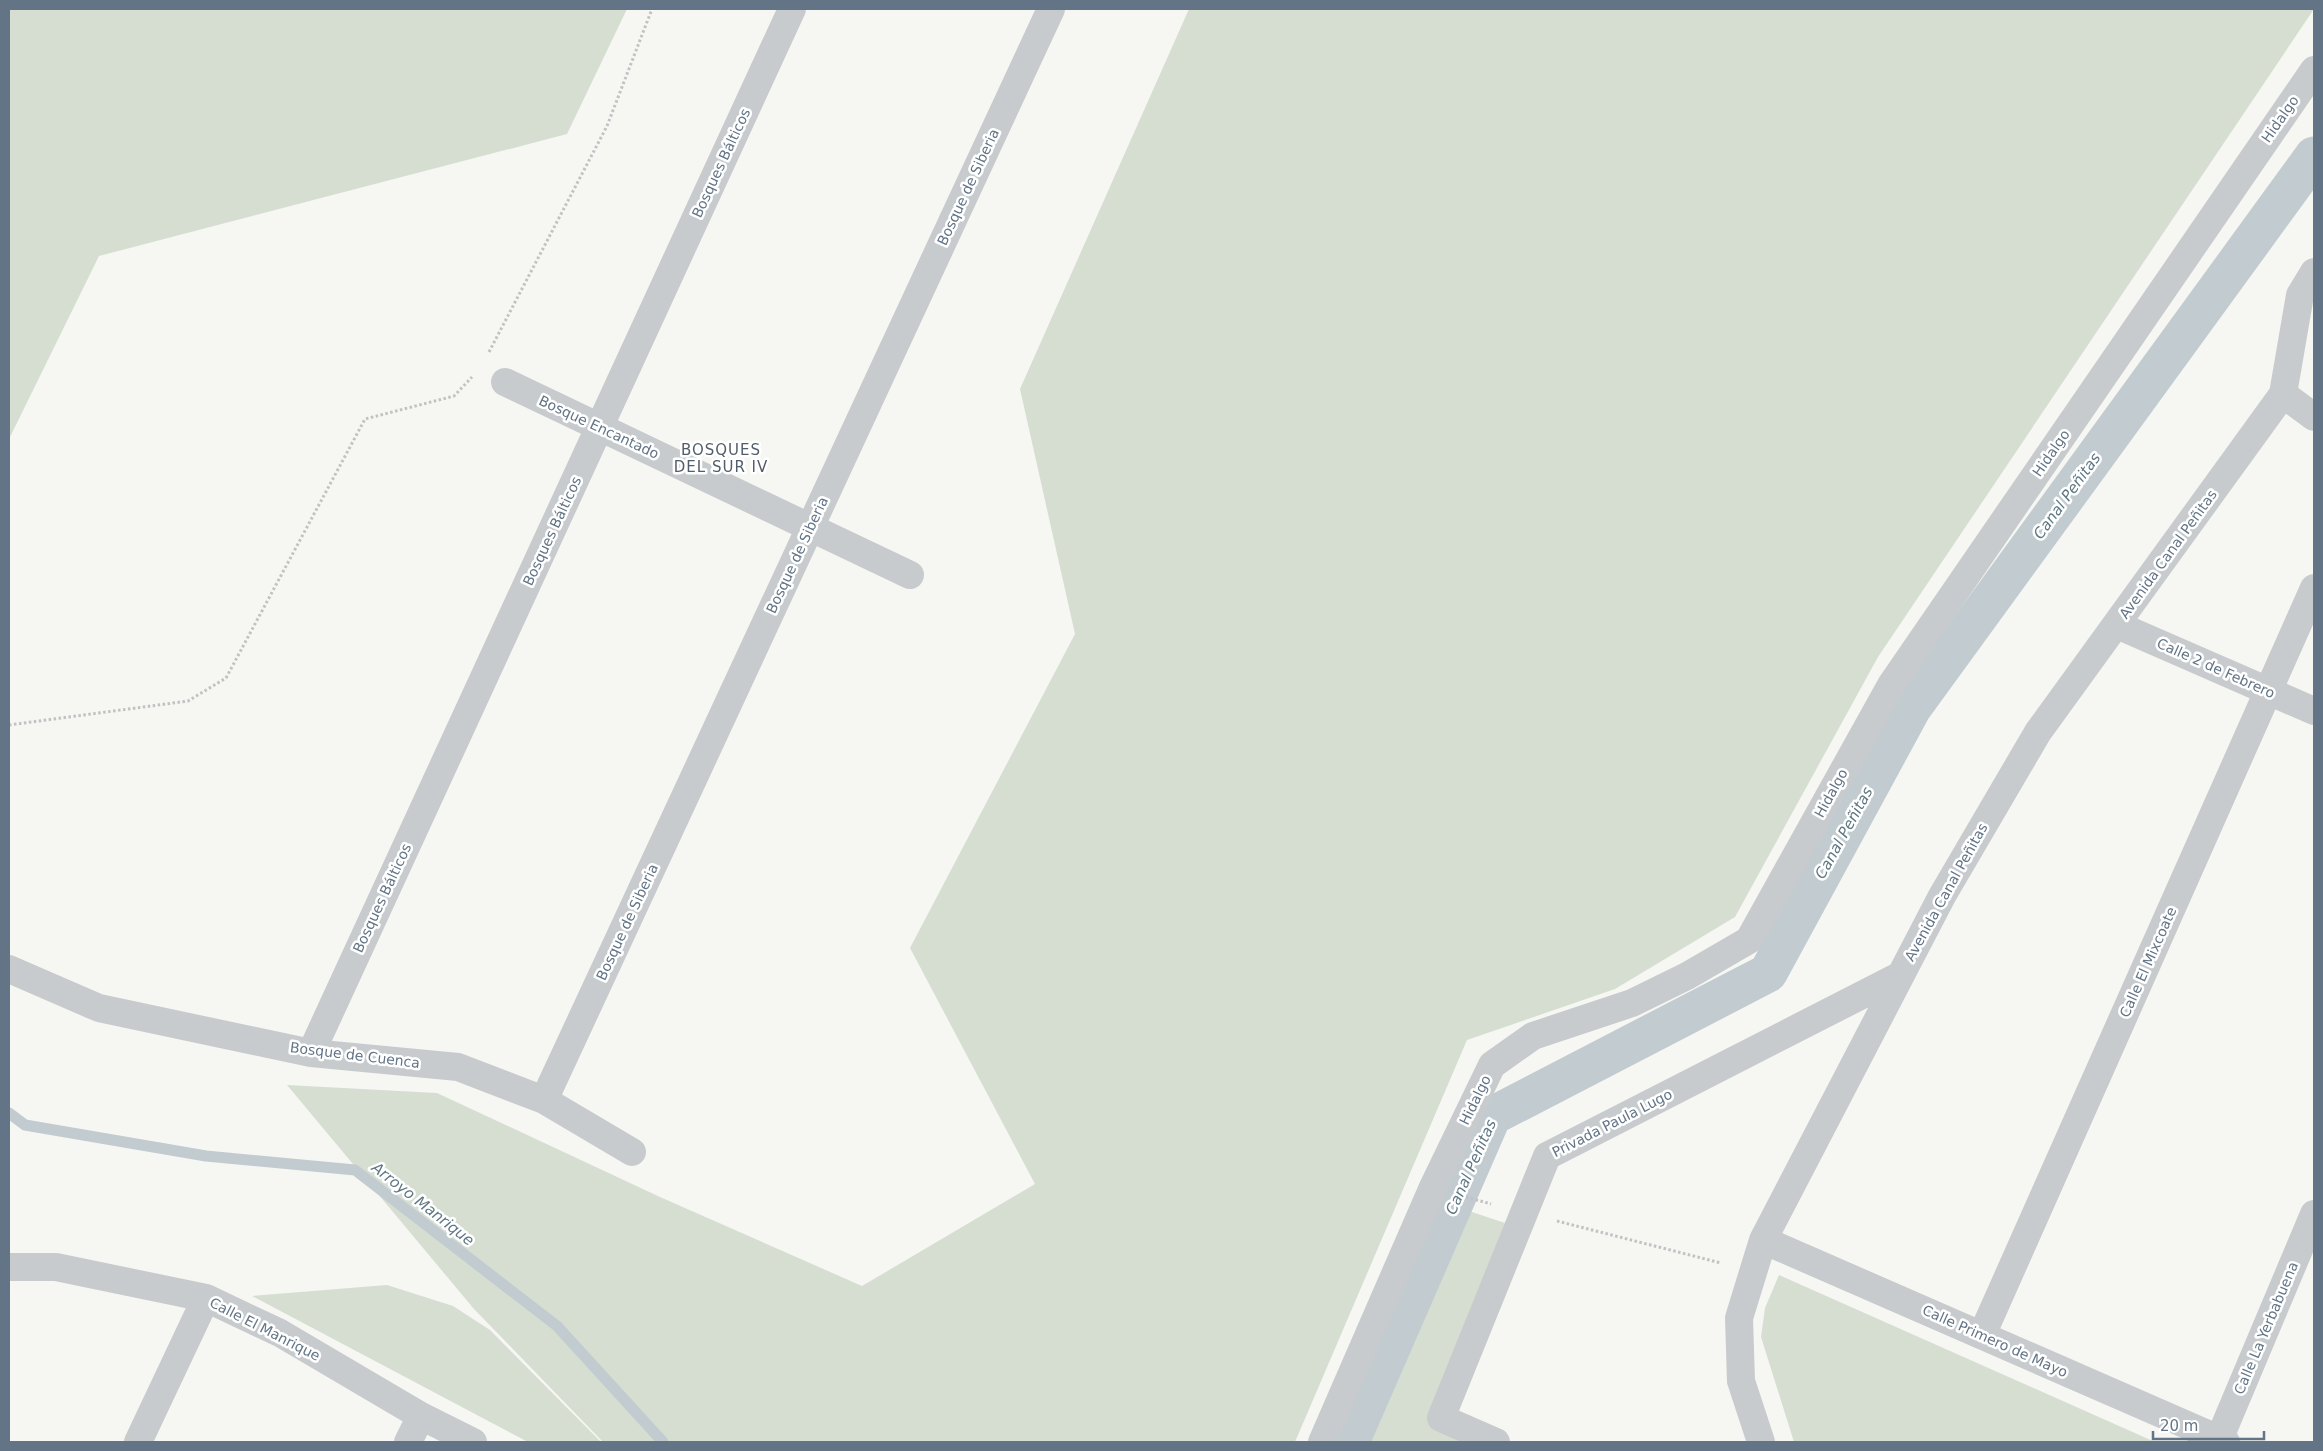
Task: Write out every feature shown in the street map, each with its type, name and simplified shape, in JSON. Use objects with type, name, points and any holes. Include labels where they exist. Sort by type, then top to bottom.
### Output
[{"type":"street","name":"Bosques Bálticos","points":[[311,1053],[792,9]]},
{"type":"street","name":"Bosque de Siberia","points":[[544,1100],[1051,9]]},
{"type":"street","name":"Hidalgo","points":[[1322,1442],[1433,1187],[1492,1065],[1533,1036],[1632,1003],[1686,976],[1749,940],[1891,685],[2314,70]]},
{"type":"street","points":[[2314,272],[2300,295],[2283,394],[2314,417]]},
{"type":"street","name":"Bosque Encantado","points":[[505,382],[910,575]]},
{"type":"street","name":"Avenida Canal Peñitas","points":[[1761,1442],[1741,1381],[1739,1318],[1763,1240],[1942,896],[2038,732],[2283,394]]},
{"type":"street","name":"Calle El Mixcoate","points":[[1982,1335],[2314,588]]},
{"type":"street","name":"Calle 2 de Febrero","points":[[2117,625],[2314,711]]},
{"type":"street","name":"Bosque de Cuenca","points":[[9,969],[99,1008],[311,1053],[458,1068],[544,1100],[632,1152]]},
{"type":"street","name":"Privada Paula Lugo","points":[[1496,1442],[1440,1418],[1547,1156],[1901,975]]},
{"type":"street","name":"Calle La Yerbabuena","points":[[2221,1441],[2314,1214]]},
{"type":"street","name":"Calle Primero de Mayo","points":[[1763,1240],[2221,1441]]},
{"type":"street","name":"Calle El Manrique","points":[[9,1267],[56,1266],[206,1298],[280,1333],[421,1416],[473,1442]]},
{"type":"street","points":[[138,1442],[206,1298]]},
{"type":"street","points":[[408,1442],[421,1416]]},
{"type":"path","points":[[486,359],[607,126],[652,9]]},
{"type":"path","points":[[9,725],[188,701],[226,678],[365,419],[454,396],[474,375]]},
{"type":"path","points":[[1477,1200],[1753,1272]]},
{"type":"shaded area","points":[[9,9],[627,9],[567,134],[99,256],[9,439]]},
{"type":"shaded area","points":[[1189,9],[2314,9],[1878,657],[1735,917],[1615,989],[1467,1040],[1295,1442],[603,1442],[474,1309],[287,1085],[437,1093],[660,1197],[862,1286],[1035,1184],[910,948],[1075,634],[1020,389]]},
{"type":"shaded area","points":[[1466,1210],[1505,1223],[1429,1421],[1475,1442],[1364,1442]]},
{"type":"shaded area","points":[[1779,1275],[2155,1442],[1794,1442],[1761,1337],[1765,1308]]},
{"type":"shaded area","points":[[387,1285],[453,1306],[490,1330],[601,1442],[528,1442],[252,1296]]},
{"type":"waterway","name":"Canal Peñitas","points":[[1350,1442],[1492,1116],[1768,973],[1912,708],[2314,156]]},
{"type":"waterway","name":"Arroyo Manrique","points":[[9,1113],[25,1125],[206,1156],[355,1170],[557,1326],[663,1442]]},
{"type":"district","name":"BOSQUES DEL SUR IV","points":[[721,458]]}]
